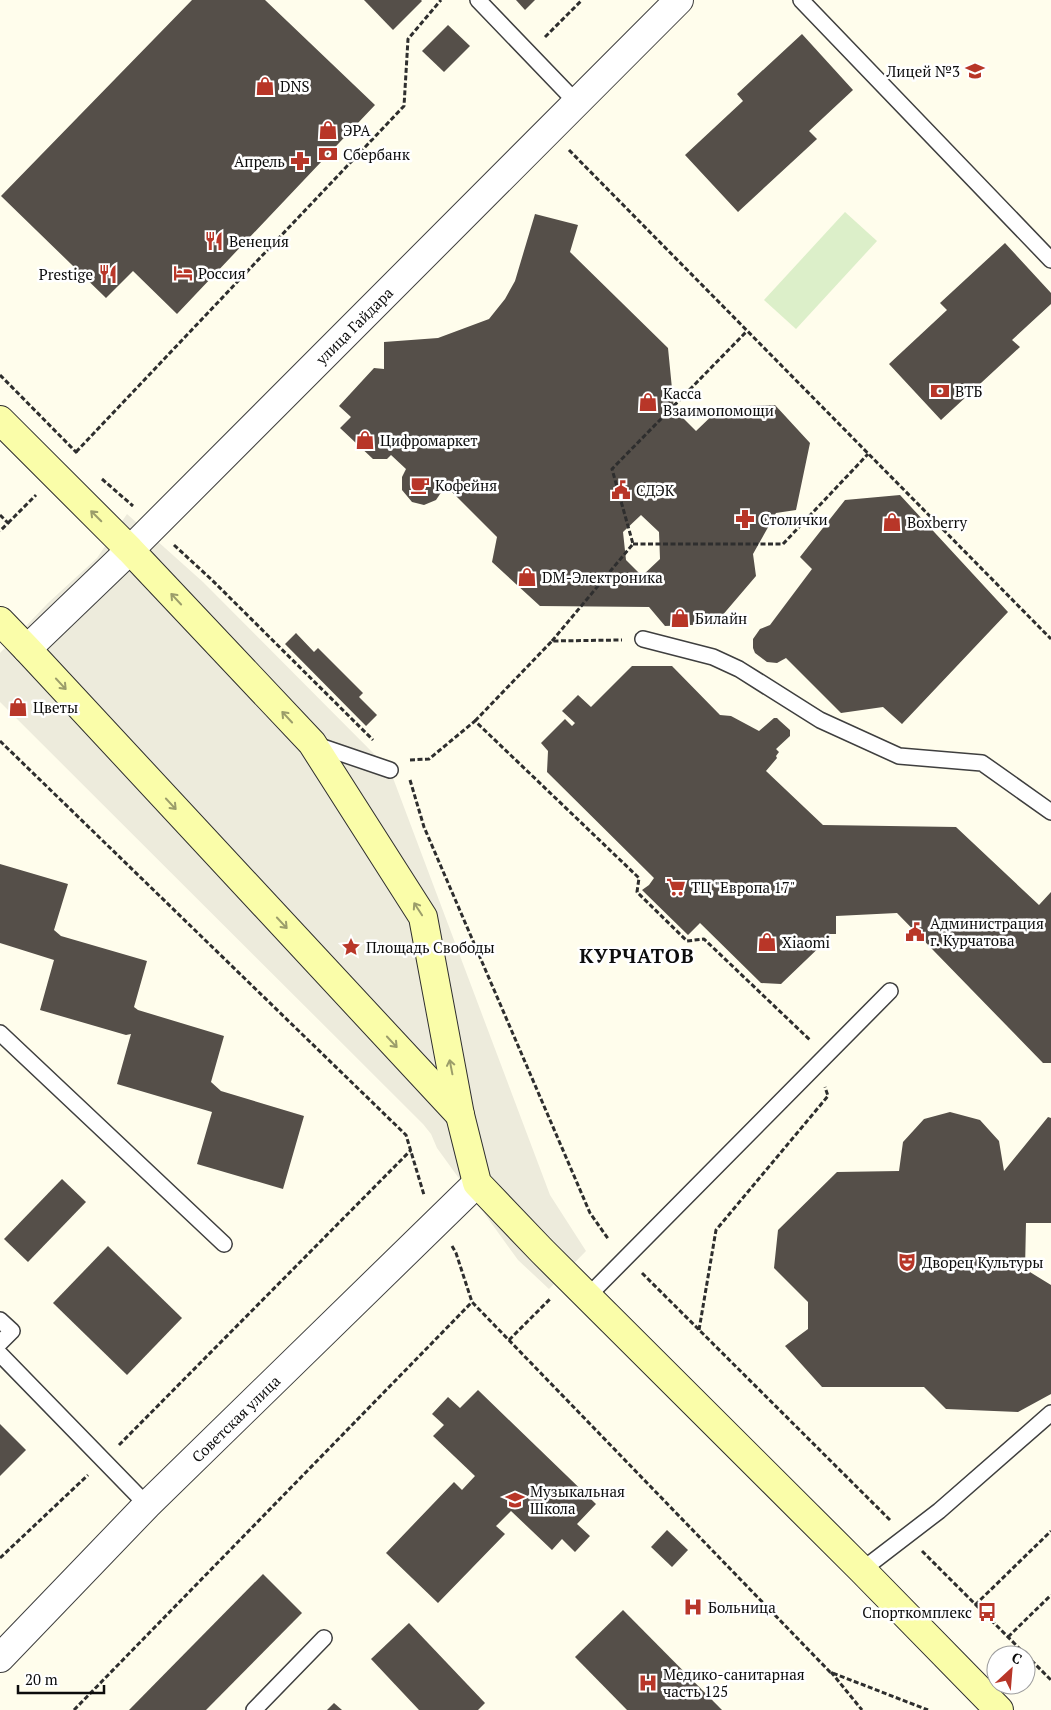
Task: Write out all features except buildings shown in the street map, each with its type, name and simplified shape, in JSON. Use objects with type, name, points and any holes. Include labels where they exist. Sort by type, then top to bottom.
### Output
[{"type":"main road","points":[[0,420],[130,550],[312,743],[423,917],[460,1115],[476,1183],[587,1297],[862,1570],[999,1710]]},
{"type":"main road","points":[[0,621],[460,1115]]},
{"type":"street","name":"улица Гайдара","points":[[27,649],[130,550],[679,0]]},
{"type":"street","name":"Советская улица","points":[[0,1658],[147,1505],[476,1183]]},
{"type":"lane","points":[[478,0],[576,102]]},
{"type":"lane","points":[[801,0],[1051,260]]},
{"type":"lane","points":[[643,639],[714,657],[739,670],[820,720],[899,756],[982,763],[1051,812]]},
{"type":"lane","points":[[312,743],[390,770]]},
{"type":"lane","points":[[587,1297],[890,991]]},
{"type":"lane","points":[[0,1033],[224,1244]]},
{"type":"lane","points":[[0,1320],[12,1331],[0,1343]]},
{"type":"lane","points":[[0,1354],[147,1505]]},
{"type":"lane","points":[[862,1570],[905,1535],[939,1511],[1051,1413]]},
{"type":"lane","points":[[254,1710],[324,1638]]},
{"type":"path","points":[[0,531],[404,106],[408,39],[441,0]]},
{"type":"path","points":[[529,53],[582,0]]},
{"type":"path","points":[[548,130],[1051,639]]},
{"type":"path","points":[[632,544],[612,468],[747,331]]},
{"type":"path","points":[[0,375],[82,459]]},
{"type":"path","points":[[632,544],[783,544],[868,454]]},
{"type":"path","points":[[100,477],[212,580],[379,746]]},
{"type":"path","points":[[0,515],[8,523]]},
{"type":"path","points":[[404,760],[429,759],[475,721],[552,641],[632,544]]},
{"type":"path","points":[[552,641],[643,639]]},
{"type":"path","points":[[475,721],[639,878],[637,892],[687,941],[704,939],[815,1045],[828,1096],[716,1230],[699,1330],[1016,1645]]},
{"type":"path","points":[[0,741],[406,1134],[425,1198],[456,1253],[472,1302],[830,1672],[862,1710]]},
{"type":"path","points":[[410,779],[424,827],[590,1213],[609,1240]]},
{"type":"path","points":[[0,1558],[103,1460],[411,1150]]},
{"type":"path","points":[[74,1710],[472,1302]]},
{"type":"path","points":[[976,1605],[1051,1531]]},
{"type":"path","points":[[1008,1637],[1051,1595]]},
{"type":"path","points":[[1036,1665],[1051,1679]]},
{"type":"path","points":[[830,1672],[928,1710]]},
{"type":"green space","points":[[845,212],[877,241],[796,329],[764,300]]},
{"type":"shaded area","name":"Площадь Свободы","points":[[127,514],[203,582],[390,770],[550,1195],[586,1251],[549,1289],[518,1260],[437,1148],[431,1134],[423,1124],[0,702],[0,653],[48,603],[97,558]]},
{"type":"place","name":"Лицей №3","points":[[975,71]]},
{"type":"place","name":"DNS","points":[[265,86]]},
{"type":"place","name":"ЭРА","points":[[328,130]]},
{"type":"place","name":"Сбербанк","points":[[328,154]]},
{"type":"place","name":"Апрель","points":[[300,161]]},
{"type":"place","name":"Венеция","points":[[214,241]]},
{"type":"place","name":"Россия","points":[[183,273]]},
{"type":"place","name":"Prestige","points":[[108,274]]},
{"type":"place","name":"ВТБ","points":[[940,391]]},
{"type":"place","name":"Касса Взаимопомощи","points":[[648,402]]},
{"type":"place","name":"Цифромаркет","points":[[365,440]]},
{"type":"place","name":"Кофейня","points":[[420,485]]},
{"type":"place","name":"СДЭК","points":[[621,490]]},
{"type":"place","name":"Столички","points":[[745,519]]},
{"type":"place","name":"Boxberry","points":[[892,522]]},
{"type":"place","name":"DM-Электроника","points":[[527,577]]},
{"type":"place","name":"Билайн","points":[[680,618]]},
{"type":"place","name":"Цветы","points":[[18,707]]},
{"type":"place","name":"ТЦ \"Европа 17\"","points":[[676,887]]},
{"type":"place","name":"Администрация г. Курчатова","points":[[915,932]]},
{"type":"place","name":"Xiaomi","points":[[767,942]]},
{"type":"place","name":"Площадь Свободы","points":[[351,947]]},
{"type":"place","name":"Дворец Культуры","points":[[907,1262]]},
{"type":"place","name":"Музыкальная Школа","points":[[515,1500]]},
{"type":"place","name":"Больница","points":[[693,1607]]},
{"type":"place","name":"Спорткомплекс","points":[[987,1612]]},
{"type":"place","name":"Медико-санитарная часть 125","points":[[648,1683]]},
{"type":"district","name":"КУРЧАТОВ","points":[[637,955]]}]
